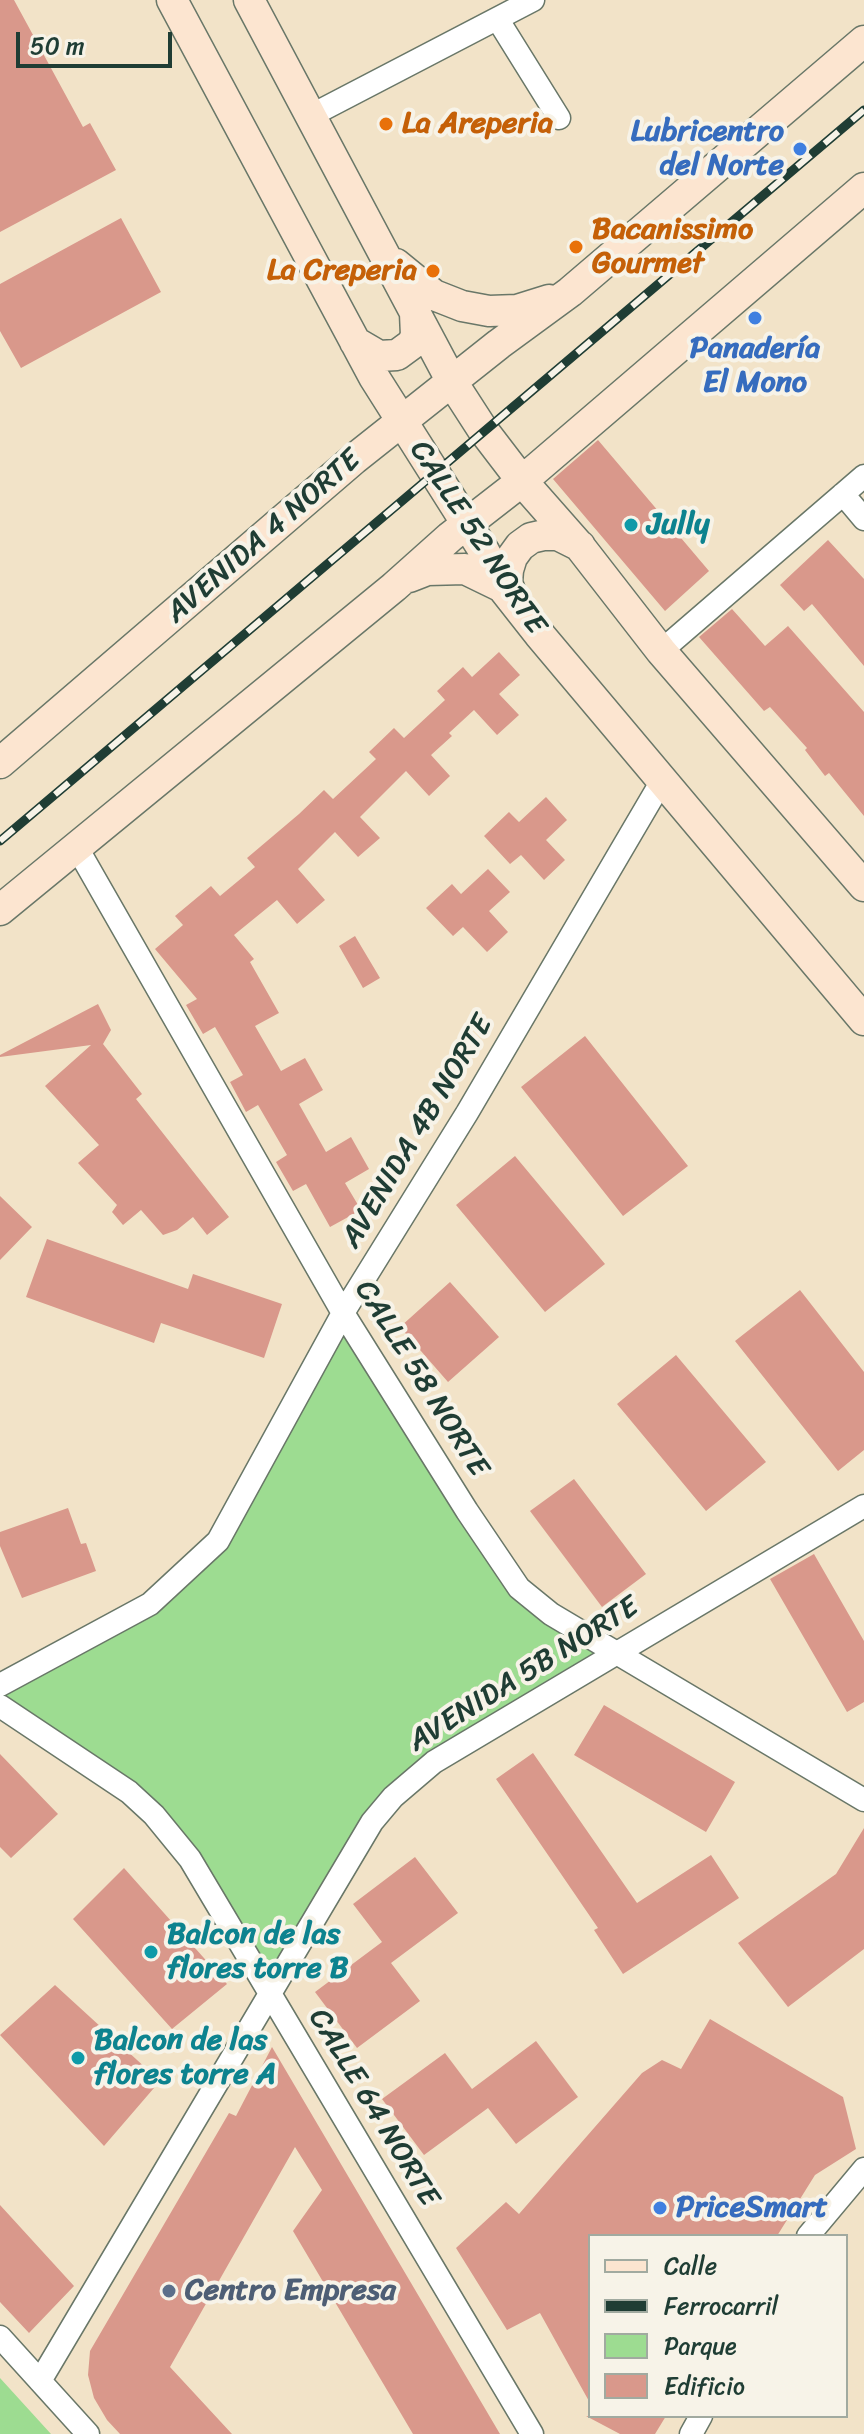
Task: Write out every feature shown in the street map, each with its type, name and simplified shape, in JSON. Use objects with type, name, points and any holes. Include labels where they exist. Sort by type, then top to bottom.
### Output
[{"type":"main road","name":"CALLE 52 NORTE","points":[[172,0],[401,423],[507,593],[864,1020]]},
{"type":"main road","points":[[249,0],[387,256],[416,320],[483,430],[661,651],[864,886]]},
{"type":"main road","name":"AVENIDA 4 NORTE","points":[[0,763],[354,459],[570,292],[864,41]]},
{"type":"main road","points":[[0,910],[522,481],[864,188]]},
{"type":"main road","points":[[387,256],[434,295],[462,306],[489,311],[517,310],[570,292]]},
{"type":"main road","points":[[354,459],[370,423],[375,400],[367,357],[388,357],[405,351],[416,336],[416,320]]},
{"type":"main road","points":[[394,587],[419,573],[446,568],[465,569],[507,593],[512,557],[531,538],[558,535],[581,548]]},
{"type":"street","points":[[312,115],[533,0]]},
{"type":"street","points":[[498,20],[559,118]]},
{"type":"street","points":[[661,651],[864,476]]},
{"type":"street","points":[[843,494],[864,519]]},
{"type":"street","name":"AVENIDA 4B NORTE","points":[[0,1685],[150,1604],[218,1541],[343,1313],[467,1113],[663,779]]},
{"type":"street","name":"CALLE 58 NORTE","points":[[76,846],[343,1313],[519,1588],[551,1614],[864,1800]]},
{"type":"street","name":"AVENIDA 5B NORTE","points":[[40,2381],[372,1822],[393,1797],[434,1762],[864,1506]]},
{"type":"street","name":"CALLE 64 NORTE","points":[[0,1706],[129,1792],[154,1815],[190,1859],[532,2434]]},
{"type":"street","points":[[810,2234],[864,2169]]},
{"type":"street","points":[[0,2337],[88,2434]]},
{"type":"green space","points":[[343,1313],[519,1588],[617,1652],[393,1797],[271,1995],[154,1815],[0,1706],[0,1685],[150,1604],[218,1541]]},
{"type":"green space","points":[[0,2378],[51,2434],[0,2434]]},
{"type":"building","points":[[0,0],[14,0],[83,127],[90,123],[116,170],[0,232]]},
{"type":"building","points":[[121,218],[161,292],[21,368],[0,331],[0,284]]},
{"type":"building","name":"Jully","points":[[598,440],[709,571],[665,611],[553,479]]},
{"type":"building","points":[[828,540],[864,579],[864,666],[812,604],[804,611],[780,585]]},
{"type":"building","points":[[732,609],[765,646],[788,626],[864,712],[864,816],[829,773],[825,776],[805,750],[807,748],[770,707],[764,711],[699,637]]},
{"type":"building","points":[[499,652],[520,675],[499,694],[519,715],[497,735],[474,710],[431,755],[450,776],[429,796],[406,771],[360,817],[380,838],[358,857],[335,832],[298,869],[325,900],[297,924],[277,900],[234,935],[254,959],[250,962],[279,1013],[255,1026],[281,1071],[305,1058],[323,1090],[299,1104],[326,1152],[351,1137],[369,1169],[345,1183],[361,1210],[330,1227],[306,1184],[293,1191],[276,1162],[287,1155],[258,1105],[246,1112],[230,1082],[243,1075],[215,1027],[203,1034],[186,1005],[197,999],[155,949],[183,925],[175,916],[211,886],[220,896],[255,867],[247,858],[324,790],[333,799],[376,759],[369,752],[394,728],[404,738],[445,700],[437,691],[463,667],[472,677]]},
{"type":"building","points":[[546,797],[567,820],[546,840],[565,860],[544,880],[521,855],[510,864],[484,836],[509,812],[519,822]]},
{"type":"building","points":[[488,869],[510,892],[489,911],[508,932],[487,952],[463,927],[453,936],[426,908],[452,884],[461,894]]},
{"type":"building","points":[[355,936],[380,978],[363,988],[339,946]]},
{"type":"building","points":[[98,1004],[111,1030],[103,1044],[142,1094],[136,1099],[229,1217],[207,1235],[193,1217],[177,1230],[163,1235],[141,1210],[123,1225],[112,1212],[117,1205],[78,1163],[99,1145],[45,1086],[91,1045],[0,1057]]},
{"type":"building","points":[[585,1036],[688,1166],[623,1216],[521,1087]]},
{"type":"building","points":[[515,1156],[605,1264],[545,1312],[456,1205]]},
{"type":"building","points":[[0,1196],[32,1227],[0,1260]]},
{"type":"building","points":[[47,1239],[188,1289],[193,1274],[282,1304],[264,1358],[161,1323],[154,1343],[26,1297]]},
{"type":"building","points":[[450,1282],[499,1337],[448,1382],[400,1327]]},
{"type":"building","points":[[800,1290],[864,1372],[864,1450],[838,1471],[735,1341]]},
{"type":"building","points":[[676,1355],[766,1462],[706,1511],[617,1404]]},
{"type":"building","points":[[574,1479],[646,1574],[602,1607],[530,1511]]},
{"type":"building","points":[[68,1508],[81,1544],[86,1543],[96,1571],[22,1598],[0,1546],[0,1532]]},
{"type":"building","points":[[814,1554],[864,1641],[864,1702],[847,1712],[770,1579]]},
{"type":"building","points":[[604,1705],[735,1782],[706,1832],[574,1755]]},
{"type":"building","points":[[533,1753],[637,1903],[711,1855],[739,1898],[623,1974],[594,1930],[598,1928],[496,1779]]},
{"type":"building","points":[[0,1754],[58,1814],[11,1858],[0,1847]]},
{"type":"building","points":[[864,1828],[864,1949],[788,2007],[738,1943],[836,1874]]},
{"type":"building","points":[[415,1857],[458,1913],[391,1963],[420,2001],[357,2048],[315,1992],[382,1942],[353,1904]]},
{"type":"building","name":"Balcon de las flores torre B","points":[[124,1868],[227,1984],[172,2029],[73,1919]]},
{"type":"building","name":"Balcon de las flores torre A","points":[[55,1985],[160,2081],[104,2146],[0,2035]]},
{"type":"building","name":"PriceSmart","points":[[710,2019],[843,2097],[856,2149],[815,2175],[778,2234],[588,2234],[588,2399],[540,2313],[507,2330],[456,2248],[506,2202],[519,2214],[642,2073],[662,2060],[681,2069]]},
{"type":"building","points":[[536,2041],[578,2097],[516,2144],[488,2108],[424,2155],[382,2099],[445,2053],[472,2089]]},
{"type":"building","name":"Centro Empresa","points":[[272,2047],[500,2434],[413,2434],[293,2231],[322,2190],[295,2147],[170,2367],[232,2434],[120,2434],[94,2398],[88,2375],[90,2351],[229,2113],[236,2116]]},
{"type":"building","points":[[0,2205],[74,2286],[29,2333],[0,2302]]},
{"type":"building","points":[[590,2418],[665,2418],[655,2434],[620,2434]]},
{"type":"railway","points":[[0,841],[864,110]]},
{"type":"place","name":"La Areperia","points":[[386,124]]},
{"type":"place","name":"Lubricentro del Norte","points":[[800,149]]},
{"type":"place","name":"Bacanissimo Gourmet","points":[[576,247]]},
{"type":"place","name":"La Creperia","points":[[433,271]]},
{"type":"place","name":"Panadería El Mono","points":[[755,318]]},
{"type":"place","name":"Jully","points":[[631,525]]},
{"type":"place","name":"Balcon de las flores torre B","points":[[151,1952]]},
{"type":"place","name":"Balcon de las flores torre A","points":[[78,2058]]},
{"type":"place","name":"PriceSmart","points":[[660,2208]]},
{"type":"place","name":"Centro Empresa","points":[[169,2291]]}]
